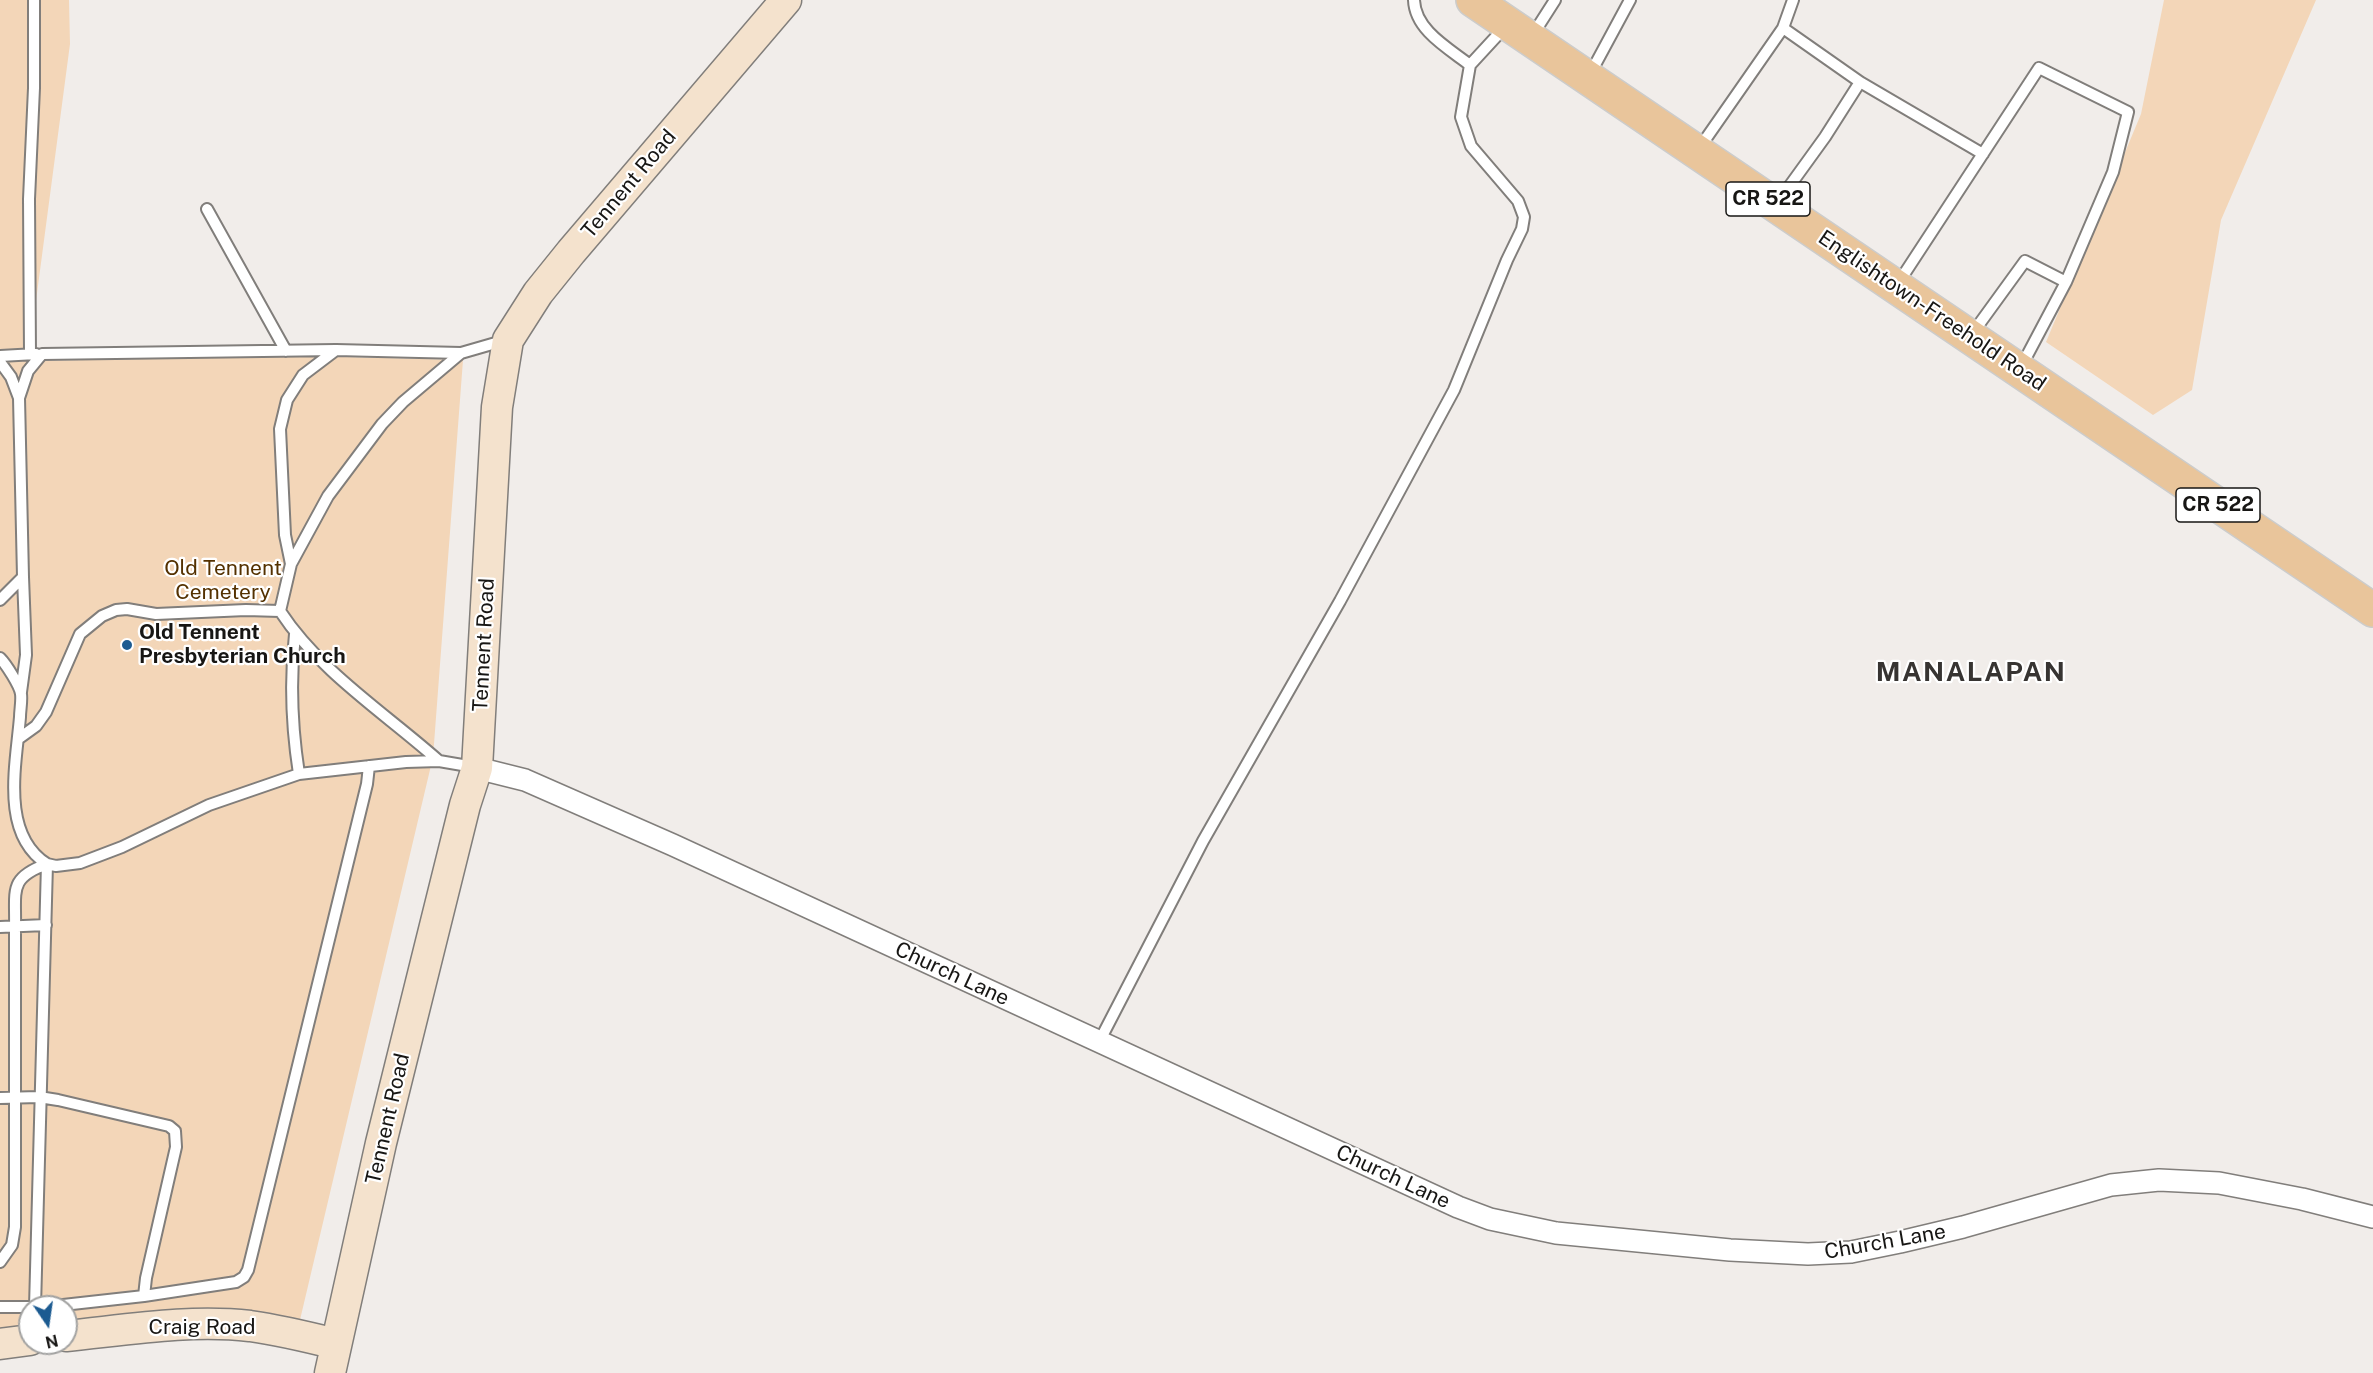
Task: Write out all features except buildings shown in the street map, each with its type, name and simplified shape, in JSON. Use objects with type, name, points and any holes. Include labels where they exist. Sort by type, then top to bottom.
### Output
[{"type":"main road","name":"Englishtown-Freehold Road","points":[[1473,0],[2373,610]]},
{"type":"street","name":"Tennent Road","points":[[330,1373],[384,1132],[465,805],[477,768],[497,407],[508,340],[538,294],[571,252],[786,0]]},
{"type":"street","name":"Church Lane","points":[[477,768],[525,780],[1458,1207],[1501,1222],[1556,1233],[1730,1250],[1808,1254],[1851,1252],[1963,1227],[2112,1185],[2159,1180],[2219,1183],[2302,1199],[2373,1217]]},
{"type":"street","name":"Craig Road","points":[[78,1335],[157,1326],[225,1325],[278,1330],[336,1344]]},
{"type":"street","points":[[0,1344],[18,1342]]},
{"type":"lane","points":[[30,354],[29,200],[34,88],[34,0]]},
{"type":"lane","points":[[1414,0],[1414,10],[1429,33],[1470,65]]},
{"type":"lane","points":[[1099,1042],[1203,841],[1340,601],[1454,390],[1522,229],[1524,217],[1518,201],[1471,146],[1466,136],[1461,117],[1470,65],[1519,31],[1555,0]]},
{"type":"lane","points":[[1588,78],[1630,0]]},
{"type":"lane","points":[[1697,151],[1783,28],[1793,0]]},
{"type":"lane","points":[[1783,28],[1860,82],[1983,154]]},
{"type":"lane","points":[[1896,287],[2039,68],[2128,112],[2113,172],[2066,282],[2020,370]]},
{"type":"lane","points":[[1776,205],[1825,137],[1860,82]]},
{"type":"lane","points":[[207,209],[286,351]]},
{"type":"lane","points":[[1969,337],[2025,261],[2066,282]]},
{"type":"lane","points":[[0,356],[336,350],[461,354],[508,340]]},
{"type":"lane","points":[[291,564],[285,535],[280,429],[284,409],[293,388],[303,375],[336,350]]},
{"type":"lane","points":[[19,398],[28,371],[42,354]]},
{"type":"lane","points":[[439,761],[366,701],[295,634],[280,611],[291,564],[328,496],[363,447],[403,402],[461,354]]},
{"type":"lane","points":[[0,362],[11,376],[19,398],[26,655],[12,802],[26,845],[37,858],[56,866],[80,863],[122,847],[209,805],[299,774],[439,761],[477,768]]},
{"type":"lane","points":[[0,600],[23,577]]},
{"type":"lane","points":[[18,739],[36,726],[46,712],[80,634],[102,616],[116,610],[127,609],[156,614],[246,610],[280,611]]},
{"type":"lane","points":[[295,634],[292,661],[299,774]]},
{"type":"lane","points":[[0,658],[21,692]]},
{"type":"lane","points":[[78,1303],[236,1282],[244,1277],[248,1270],[368,784],[369,766]]},
{"type":"lane","points":[[37,1295],[39,1097],[47,864]]},
{"type":"lane","points":[[0,1262],[12,1245],[15,1227],[16,885],[21,876],[47,864]]},
{"type":"lane","points":[[0,927],[46,925]]},
{"type":"lane","points":[[0,1098],[39,1097],[169,1126],[176,1131],[176,1147],[146,1278],[144,1296]]},
{"type":"lane","points":[[0,1307],[18,1307]]},
{"type":"green space","name":"Old Tennent Cemetery","points":[[0,0],[69,0],[70,44],[28,361],[307,356],[463,360],[433,757],[295,1341],[228,1326],[78,1342],[78,1295],[18,1295],[18,1349],[0,1351]]},
{"type":"green space","points":[[2164,0],[2316,0],[2221,220],[2192,390],[2153,415],[2046,342],[2141,114]]},
{"type":"place","name":"Old Tennent Presbyterian Church","points":[[127,645]]},
{"type":"district","name":"MANALAPAN","points":[[1971,673]]}]
